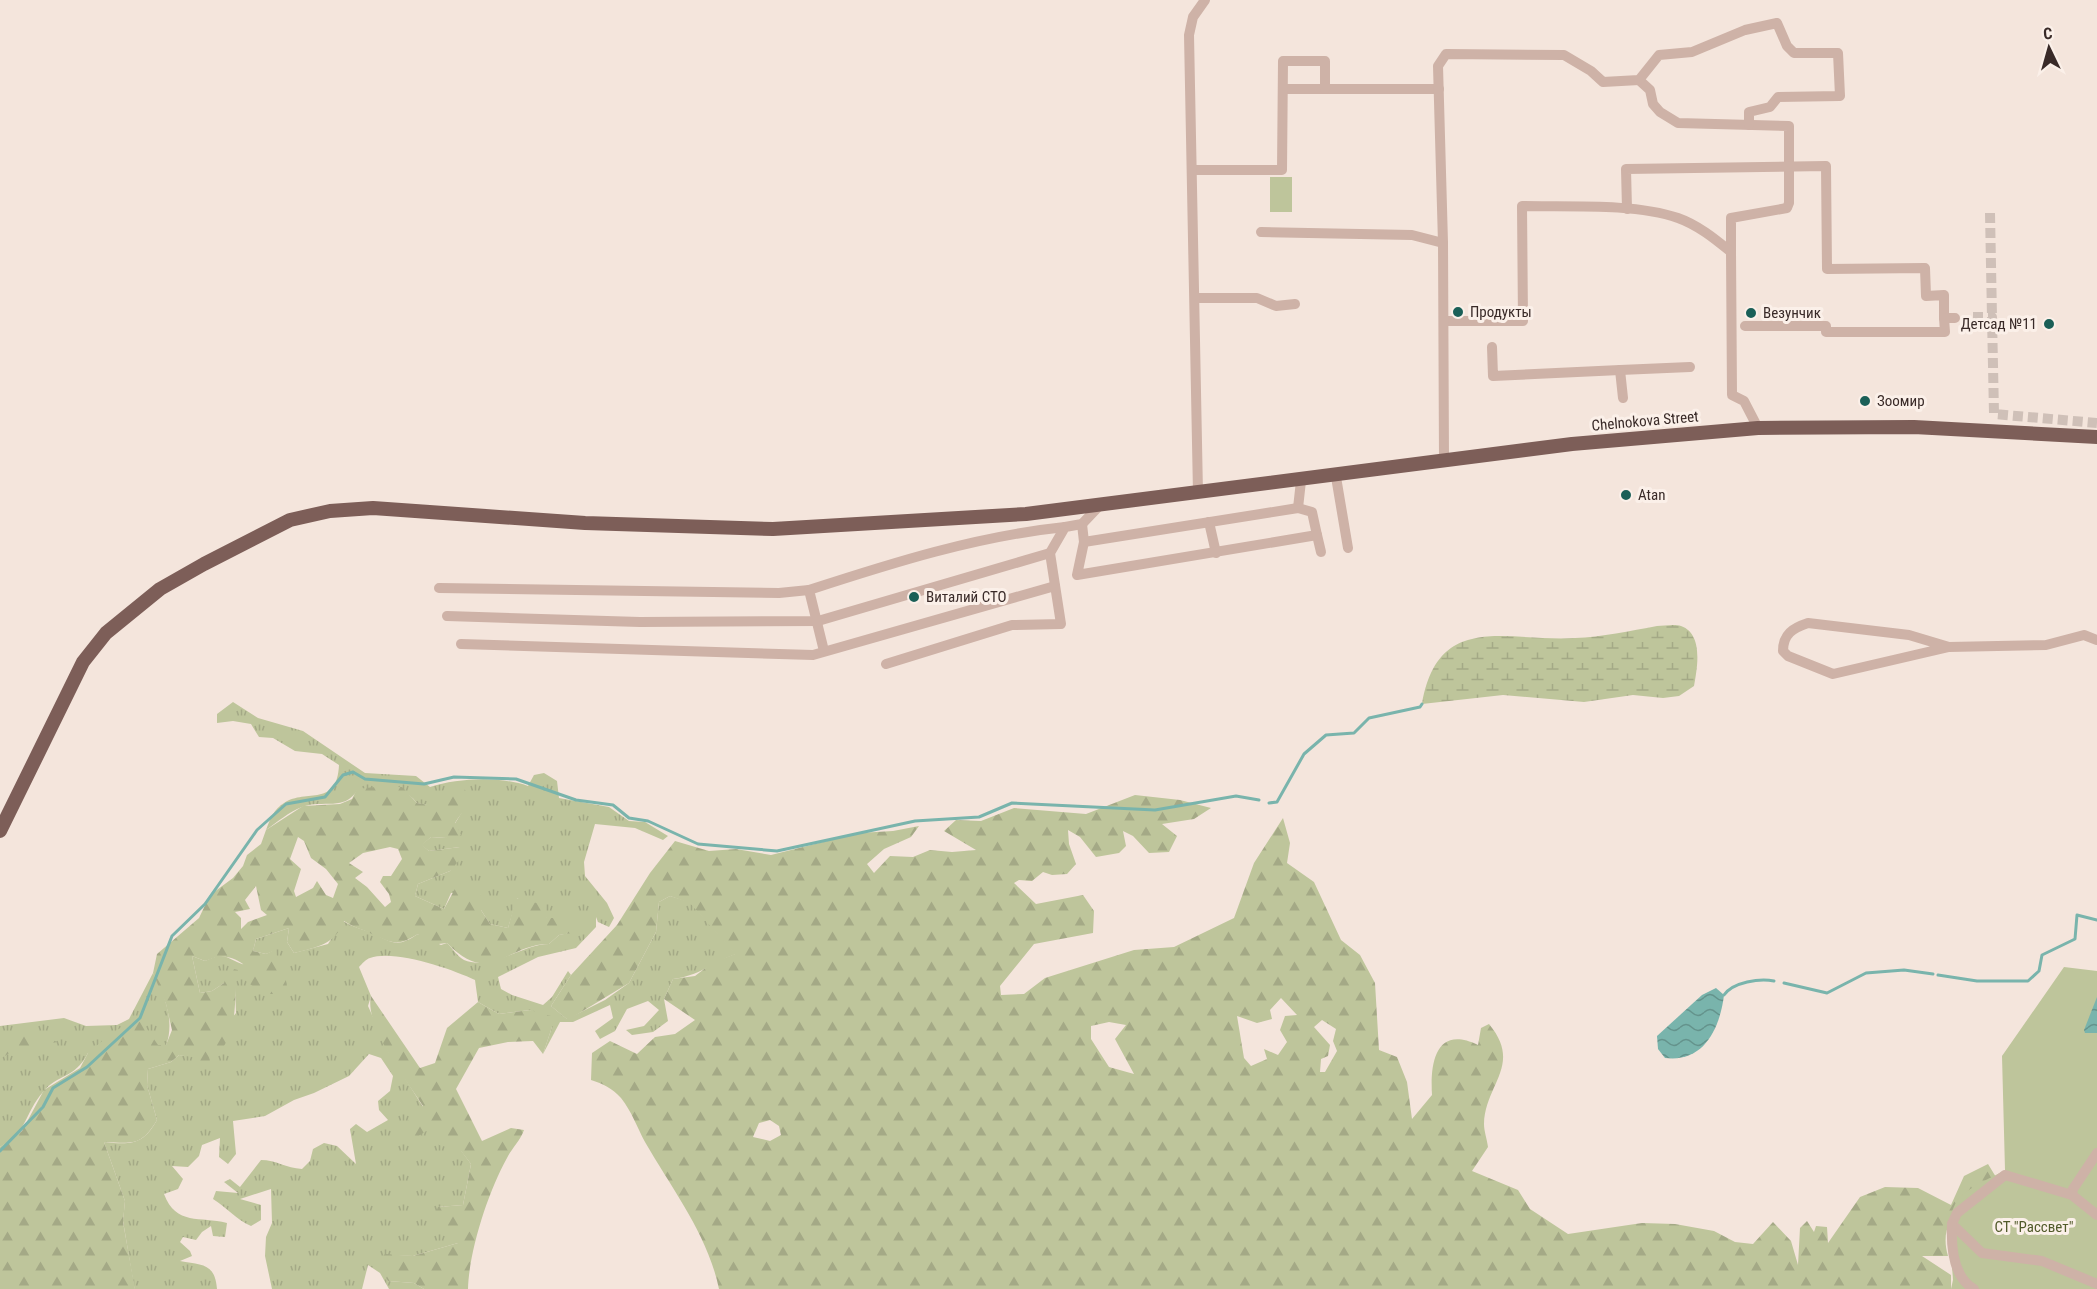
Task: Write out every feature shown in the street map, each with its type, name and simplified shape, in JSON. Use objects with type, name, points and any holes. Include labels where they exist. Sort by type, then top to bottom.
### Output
[{"type":"main road","name":"Chelnokova Street","points":[[0,831],[83,662],[106,633],[160,589],[204,564],[290,520],[330,511],[373,508],[585,523],[773,529],[1026,514],[1102,503],[1336,477],[1444,460],[1572,444],[1758,428],[1914,427],[2097,437]]},
{"type":"street","points":[[1198,493],[1189,34],[1193,17],[1205,0]]},
{"type":"street","points":[[1639,80],[1659,55],[1692,52],[1745,30],[1777,23],[1787,46],[1794,52],[1838,53],[1840,96],[1778,97],[1770,107],[1749,112],[1749,124]]},
{"type":"street","points":[[1444,460],[1443,243],[1438,66],[1446,54],[1564,55],[1591,71],[1603,82],[1639,80],[1650,90],[1653,104],[1660,112],[1678,123],[1789,126],[1790,197],[1786,208],[1731,218],[1732,395],[1743,401],[1758,428]]},
{"type":"street","points":[[1192,170],[1282,170],[1283,61],[1325,61],[1325,89]]},
{"type":"street","points":[[1283,89],[1439,89]]},
{"type":"street","points":[[1627,209],[1626,169],[1826,166],[1827,269],[1925,268],[1926,296],[1944,296],[1949,318],[1944,332],[1826,332],[1826,326],[1745,326]]},
{"type":"street","points":[[1444,321],[1523,321],[1522,206],[1627,209],[1677,217],[1707,232],[1731,252]]},
{"type":"street","points":[[1262,232],[1412,235],[1443,243]]},
{"type":"street","points":[[1195,298],[1257,298],[1276,306],[1295,304]]},
{"type":"street","points":[[1492,347],[1493,376],[1690,367]]},
{"type":"street","points":[[1620,370],[1623,398]]},
{"type":"street","points":[[1336,477],[1348,548]]},
{"type":"street","points":[[1298,508],[1301,481]]},
{"type":"street","points":[[439,588],[779,592],[809,590],[906,559],[1028,531],[1082,524],[1102,503]]},
{"type":"street","points":[[1084,542],[1298,508],[1312,512],[1321,552]]},
{"type":"street","points":[[1209,522],[1216,552]]},
{"type":"street","points":[[1082,524],[1084,542],[1077,575],[1317,535]]},
{"type":"street","points":[[886,664],[1012,625],[1061,624],[1050,553],[1065,527]]},
{"type":"street","points":[[447,616],[640,622],[818,621],[1050,553]]},
{"type":"street","points":[[462,644],[813,655],[1055,586]]},
{"type":"street","points":[[809,590],[824,651]]},
{"type":"street","points":[[1949,647],[1909,635],[1808,623],[1794,628],[1783,640],[1783,651],[1788,656],[1833,674],[1949,647],[2046,645],[2084,635],[2097,640]]},
{"type":"street","points":[[2072,1195],[2073,1189],[2097,1153]]},
{"type":"street","points":[[1974,1289],[1961,1272],[1951,1252],[1952,1224],[1957,1213],[2005,1175],[2072,1195],[2097,1215]]},
{"type":"street","points":[[1952,1224],[1982,1253],[2042,1261],[2097,1284]]},
{"type":"green space","points":[[1270,177],[1292,177],[1292,212],[1270,212]]},
{"type":"green space","points":[[1657,626],[1681,626],[1693,636],[1696,644],[1697,662],[1694,686],[1679,696],[1663,698],[1633,695],[1584,702],[1503,695],[1422,704],[1430,675],[1443,655],[1460,643],[1501,636],[1585,637]]},
{"type":"green space","points":[[233,702],[258,718],[303,731],[365,773],[416,776],[430,787],[479,779],[528,786],[534,775],[544,773],[557,781],[559,798],[609,807],[629,821],[645,822],[668,836],[663,840],[635,828],[595,824],[584,862],[585,876],[607,903],[614,918],[609,927],[598,922],[596,917],[596,927],[576,948],[538,957],[498,977],[501,989],[512,995],[543,1005],[552,997],[568,971],[571,975],[551,1006],[567,1019],[605,1000],[629,983],[656,932],[659,902],[670,896],[690,902],[736,954],[698,972],[673,979],[664,999],[668,1021],[653,1032],[632,1035],[626,1030],[644,1026],[659,1010],[648,1001],[627,1009],[615,1031],[600,1039],[595,1031],[613,1018],[610,1005],[573,1022],[560,1022],[543,1054],[552,1027],[530,1010],[499,1014],[478,1002],[475,980],[438,966],[393,956],[370,958],[359,967],[371,996],[368,1006],[388,1051],[423,1107],[440,1122],[471,1164],[463,1205],[438,1207],[458,1234],[458,1243],[413,1256],[385,1255],[388,1281],[414,1283],[424,1289],[389,1289],[380,1273],[368,1265],[362,1289],[272,1289],[265,1256],[266,1237],[272,1223],[271,1189],[240,1199],[261,1205],[261,1220],[251,1226],[213,1199],[216,1191],[238,1193],[224,1182],[230,1179],[240,1187],[261,1160],[302,1169],[310,1161],[313,1149],[324,1143],[337,1146],[356,1164],[350,1129],[356,1124],[367,1132],[388,1120],[379,1110],[378,1101],[390,1091],[393,1076],[381,1058],[369,1054],[349,1076],[294,1100],[265,1116],[233,1121],[236,1154],[228,1164],[219,1157],[220,1138],[202,1145],[199,1156],[188,1167],[172,1166],[183,1179],[178,1189],[164,1194],[175,1211],[190,1218],[227,1223],[225,1237],[213,1236],[211,1226],[196,1240],[183,1237],[180,1242],[192,1256],[180,1261],[201,1265],[210,1270],[216,1280],[217,1289],[135,1289],[134,1286],[123,1221],[125,1201],[104,1142],[135,1142],[147,1134],[157,1120],[147,1085],[148,1069],[171,1062],[179,1055],[189,1055],[205,1048],[236,1013],[235,986],[224,983],[212,991],[200,993],[192,956],[205,961],[222,956],[245,965],[282,973],[276,961],[276,950],[266,954],[253,951],[256,939],[289,928],[287,942],[294,953],[328,944],[343,921],[391,942],[406,941],[418,934],[441,945],[447,943],[462,959],[474,962],[496,960],[529,948],[549,944],[559,935],[569,933],[557,918],[547,918],[517,898],[508,928],[490,924],[481,910],[481,895],[451,893],[444,909],[415,896],[418,884],[450,871],[460,847],[429,851],[421,845],[431,837],[446,838],[462,812],[417,803],[405,792],[382,788],[358,789],[353,796],[340,803],[310,805],[297,809],[266,830],[275,811],[284,803],[293,799],[319,795],[333,787],[339,765],[322,754],[295,751],[273,738],[259,737],[251,724],[233,721],[217,723],[217,714]]},
{"type":"green space","points":[[402,787],[417,803],[429,805],[444,790],[464,788],[468,803],[455,823],[461,835],[446,838],[431,837],[422,845],[429,851],[460,847],[461,858],[450,871],[418,884],[415,896],[444,909],[457,885],[471,885],[481,895],[481,910],[490,924],[508,928],[516,898],[545,905],[547,918],[557,918],[567,912],[579,919],[579,932],[559,935],[549,944],[534,946],[487,963],[475,962],[462,956],[447,943],[430,945],[418,934],[401,942],[391,942],[344,921],[336,935],[324,944],[294,953],[287,942],[289,928],[256,939],[253,951],[266,954],[276,949],[287,992],[275,994],[261,991],[246,981],[243,964],[234,959],[220,957],[205,961],[192,956],[200,993],[212,991],[224,983],[229,968],[238,970],[234,1018],[229,1037],[224,1046],[208,1047],[210,1062],[205,1066],[192,1057],[179,1055],[171,1062],[148,1069],[147,1085],[157,1120],[141,1139],[129,1143],[104,1142],[125,1201],[123,1222],[135,1289],[0,1289],[0,1147],[22,1131],[44,1090],[80,1068],[88,1053],[131,1021],[142,1022],[158,1045],[166,1045],[172,1030],[166,1004],[153,973],[157,954],[199,918],[210,895],[233,878],[243,866],[247,855],[261,844],[266,830],[303,806],[340,804],[352,799],[357,789]],"holes":[[[298,837],[304,841],[311,858],[326,869],[338,884],[333,898],[326,895],[317,881],[313,888],[296,897],[294,891],[301,869],[290,859]],[[390,847],[398,849],[402,859],[391,876],[383,876],[380,882],[389,894],[391,902],[385,907],[367,887],[355,878],[363,872],[349,863],[363,853]],[[256,886],[261,910],[267,915],[248,922],[241,929],[241,918],[235,912],[250,909],[245,900]]]},
{"type":"green space","points":[[1135,795],[1180,800],[1211,808],[1194,819],[1162,824],[1177,836],[1169,852],[1149,853],[1133,836],[1123,831],[1126,846],[1119,853],[1096,857],[1080,837],[1068,830],[1069,844],[1076,864],[1067,874],[1052,875],[1043,872],[1032,881],[1019,880],[1014,883],[1036,904],[1083,895],[1094,911],[1093,933],[1034,944],[1000,986],[1001,995],[1024,994],[1045,978],[1134,950],[1174,947],[1234,918],[1254,863],[1283,818],[1290,843],[1287,863],[1314,882],[1341,940],[1360,955],[1375,983],[1379,1050],[1397,1057],[1407,1082],[1412,1119],[1432,1095],[1432,1070],[1438,1050],[1444,1043],[1464,1040],[1478,1045],[1481,1028],[1489,1024],[1499,1038],[1503,1051],[1503,1063],[1486,1110],[1484,1127],[1488,1147],[1472,1171],[1518,1190],[1530,1209],[1568,1234],[1642,1223],[1675,1224],[1714,1231],[1735,1242],[1753,1244],[1773,1222],[1791,1241],[1798,1265],[1800,1228],[1807,1221],[1814,1232],[1816,1226],[1827,1227],[1828,1243],[1860,1197],[1885,1187],[1918,1188],[1951,1205],[1964,1176],[1988,1164],[1999,1182],[1967,1203],[1951,1220],[1946,1242],[1948,1256],[1922,1256],[1951,1275],[1951,1289],[719,1289],[714,1269],[698,1231],[628,1109],[614,1092],[591,1080],[592,1053],[610,1041],[637,1054],[655,1037],[675,1034],[695,1020],[664,999],[673,979],[695,976],[712,963],[735,954],[690,903],[670,896],[659,902],[656,932],[629,983],[568,1020],[551,1006],[571,975],[617,925],[650,873],[675,841],[709,851],[736,849],[771,855],[859,833],[893,831],[919,826],[911,837],[884,849],[867,864],[874,873],[890,856],[913,857],[930,850],[952,852],[976,850],[944,831],[956,820],[981,821],[1014,808],[1086,814]],"holes":[[[1281,998],[1297,1015],[1285,1016],[1280,1030],[1287,1042],[1278,1055],[1264,1049],[1267,1059],[1251,1066],[1244,1058],[1237,1016],[1257,1023],[1272,1019],[1270,1010]],[[1322,1020],[1336,1029],[1333,1041],[1337,1051],[1325,1072],[1320,1072],[1321,1059],[1328,1056],[1330,1045],[1314,1027]],[[1109,1022],[1126,1025],[1115,1039],[1134,1074],[1109,1067],[1091,1039],[1091,1026]],[[770,1120],[779,1126],[781,1135],[770,1141],[753,1137],[759,1123]]]},
{"type":"green space","name":"СТ \"Рассвет\"","points":[[2064,967],[2097,971],[2097,1289],[1951,1289],[1953,1280],[1949,1229],[1953,1209],[1961,1196],[2005,1170],[2002,1056]]},
{"type":"green space","points":[[153,973],[169,1018],[169,1037],[166,1046],[88,1053],[77,1068],[54,1082],[43,1092],[21,1128],[0,1147],[0,1026],[64,1018],[86,1026],[117,1025],[129,1019]]},
{"type":"green space","points":[[371,996],[420,1068],[435,1063],[447,1028],[478,1002],[499,1014],[530,1010],[551,1016],[552,1027],[543,1054],[533,1041],[508,1042],[479,1048],[456,1089],[482,1141],[511,1128],[524,1130],[500,1172],[487,1204],[472,1257],[468,1289],[424,1289],[414,1283],[388,1281],[377,1263],[385,1254],[413,1256],[458,1243],[458,1234],[438,1233],[433,1221],[438,1207],[463,1205],[471,1164],[461,1151],[439,1145],[440,1122],[414,1139],[406,1133],[410,1113],[423,1106],[380,1037],[374,1022]]},
{"type":"green space","points":[[32,1030],[57,1042],[11,1052],[0,1059],[0,1038]]},
{"type":"water","points":[[1716,988],[1724,995],[1719,1019],[1708,1041],[1690,1055],[1665,1058],[1658,1049],[1657,1036],[1702,995]]},
{"type":"water","points":[[2097,997],[2097,1033],[2085,1033],[2084,1030]]},
{"type":"waterway","points":[[1269,803],[1277,802],[1304,754],[1326,735],[1354,733],[1369,718],[1420,707],[1422,704]]},
{"type":"waterway","points":[[0,1151],[43,1107],[53,1088],[87,1067],[140,1018],[172,936],[205,904],[257,830],[286,804],[325,797],[343,775],[353,772],[365,779],[424,784],[454,777],[516,779],[576,800],[613,805],[629,818],[648,821],[698,844],[777,851],[915,821],[979,817],[1012,803],[1155,810],[1236,796],[1259,800]]},
{"type":"waterway","points":[[1938,975],[1977,981],[2028,981],[2039,971],[2042,955],[2075,939],[2077,915],[2097,920]]},
{"type":"waterway","points":[[1784,983],[1827,993],[1866,973],[1904,970],[1933,974]]},
{"type":"waterway","points":[[1724,995],[1734,987],[1747,982],[1774,981]]},
{"type":"tunnel","points":[[1990,213],[1992,317]]},
{"type":"tunnel","points":[[1973,317],[1992,317],[1994,414],[2097,423]]},
{"type":"place","name":"Продукты","points":[[1458,312]]},
{"type":"place","name":"Везунчик","points":[[1751,313]]},
{"type":"place","name":"Детсад №11","points":[[2049,324]]},
{"type":"place","name":"Зоомир","points":[[1865,401]]},
{"type":"place","name":"Atan","points":[[1626,495]]},
{"type":"place","name":"Виталий СТО","points":[[914,597]]}]
